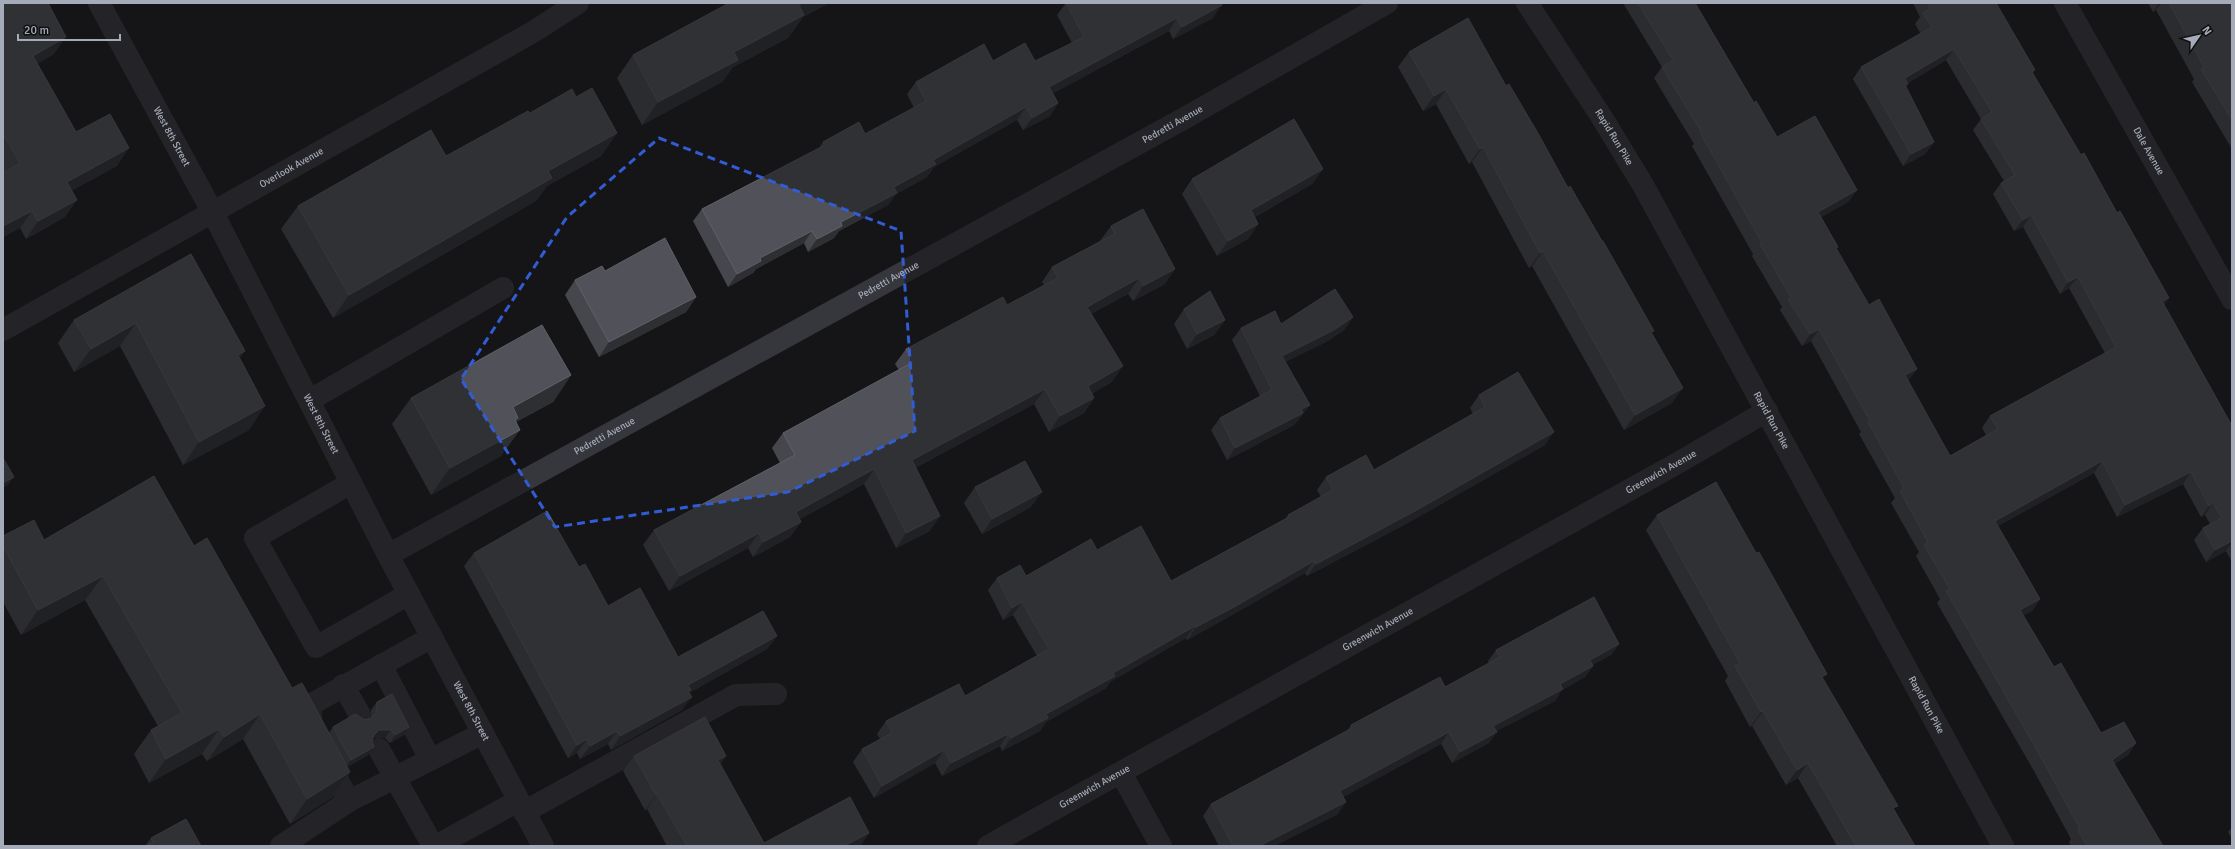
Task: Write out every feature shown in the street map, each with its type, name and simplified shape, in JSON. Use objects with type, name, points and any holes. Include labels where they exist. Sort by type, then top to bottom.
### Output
[{"type":"street","name":"West 8th Street","points":[[99,3],[213,213],[388,555],[543,846]]},
{"type":"street","name":"Overlook Avenue","points":[[3,330],[533,32],[578,3]]},
{"type":"street","name":"Pedretti Avenue","points":[[388,555],[1183,119],[1387,3]]},
{"type":"street","name":"Rapid Run Pike","points":[[1527,3],[1601,116],[1643,185],[2003,846]]},
{"type":"street","name":"Dale Avenue","points":[[2065,3],[2232,299]]},
{"type":"street","points":[[310,400],[503,288]]},
{"type":"street","name":"Greenwich Avenue","points":[[988,846],[1669,468],[1767,411]]},
{"type":"street","points":[[351,482],[256,538],[316,646],[409,594]]},
{"type":"street","points":[[349,801],[310,729],[310,705],[343,685],[432,637]]},
{"type":"street","points":[[381,665],[430,760]]},
{"type":"street","points":[[343,685],[360,715]]},
{"type":"street","points":[[379,749],[435,846],[521,806],[736,695],[776,694]]},
{"type":"street","points":[[281,846],[349,801],[483,733]]},
{"type":"street","points":[[1121,773],[1161,846]]},
{"type":"highlighted area","points":[[659,138],[901,231],[915,431],[788,492],[555,527],[461,379],[567,217]]},
{"type":"building","points":[[3,3],[48,3],[66,37],[33,56],[76,132],[110,114],[129,148],[67,182],[77,200],[38,221],[32,211],[3,226],[3,173],[20,163],[3,134]]},
{"type":"building","points":[[729,3],[802,3],[799,5],[804,15],[734,52],[738,60],[658,102],[633,55]]},
{"type":"building","points":[[1066,3],[1221,3],[1222,5],[1182,27],[1177,18],[1049,87],[1058,103],[1032,118],[1026,107],[933,160],[936,164],[894,187],[897,193],[841,222],[842,226],[817,239],[812,231],[760,258],[761,261],[737,274],[702,209],[825,145],[823,142],[859,122],[865,134],[926,101],[916,82],[984,44],[993,61],[1025,43],[1035,61],[1084,37]]},
{"type":"building","points":[[1638,3],[1695,3],[1754,103],[1756,101],[1777,137],[1815,116],[1857,190],[1818,212],[1838,247],[1836,248],[1869,305],[1879,299],[1917,369],[1905,375],[1950,456],[1998,429],[1990,416],[2116,347],[2078,277],[2068,282],[2031,215],[2023,220],[2001,183],[2015,175],[1981,119],[1992,112],[1954,49],[1905,78],[1908,84],[1905,85],[1934,142],[1911,154],[1861,67],[1932,27],[1923,13],[1930,8],[1927,3],[1996,3],[2035,70],[2032,72],[2081,155],[2084,153],[2117,213],[2120,211],[2169,298],[2162,301],[2232,426],[2232,541],[2215,550],[2203,528],[2222,518],[2213,503],[2209,506],[2191,472],[2125,505],[2102,461],[1995,521],[2040,599],[2020,610],[2054,667],[2061,663],[2101,733],[2124,722],[2136,743],[2112,760],[2163,846],[2087,846],[2078,830],[2080,829],[2042,759],[1946,591],[1950,589],[1924,545],[1928,542],[1900,491],[1904,488],[1868,422],[1870,421],[1819,329],[1810,334],[1788,299],[1791,297],[1760,244],[1762,243],[1701,134],[1702,133],[1662,67],[1673,60]]},
{"type":"building","points":[[2169,3],[2232,3],[2232,120],[2201,69],[2204,67]]},
{"type":"building","points":[[1468,18],[1506,86],[1509,84],[1568,188],[1570,186],[1603,241],[1654,331],[1651,332],[1683,388],[1635,415],[1543,251],[1540,253],[1483,147],[1480,149],[1446,89],[1434,96],[1409,52]]},
{"type":"building","points":[[592,88],[617,133],[548,171],[552,178],[349,295],[298,206],[431,130],[446,156],[528,111],[530,113],[572,89],[576,97]]},
{"type":"building","points":[[1294,119],[1323,169],[1251,210],[1258,224],[1228,241],[1192,179]]},
{"type":"building","points":[[1143,209],[1175,269],[1143,286],[1139,278],[1087,307],[1123,366],[1088,386],[1094,398],[1060,416],[1045,389],[912,460],[940,516],[906,533],[874,469],[796,512],[801,522],[763,542],[759,533],[680,576],[654,530],[795,455],[783,433],[913,362],[906,349],[1003,297],[1007,305],[1058,278],[1052,267],[1115,234],[1111,226]]},
{"type":"building","points":[[665,238],[696,297],[609,342],[575,280],[602,266],[605,271]]},
{"type":"building","points":[[191,254],[245,351],[238,355],[265,406],[199,442],[136,323],[91,349],[74,320]]},
{"type":"building","points":[[1335,289],[1353,317],[1334,330],[1282,356],[1310,405],[1301,409],[1303,413],[1235,448],[1220,418],[1272,390],[1241,328],[1275,311],[1281,324]]},
{"type":"building","points":[[1210,291],[1225,320],[1197,334],[1184,309]]},
{"type":"building","points":[[542,325],[571,375],[513,407],[518,418],[515,420],[520,430],[450,468],[411,398]]},
{"type":"building","points":[[1518,372],[1554,432],[1415,511],[1316,564],[1314,561],[1234,607],[1196,627],[1195,626],[1113,673],[1115,676],[1046,714],[1048,718],[1011,738],[1008,734],[951,763],[944,750],[882,786],[862,749],[892,733],[886,721],[959,684],[965,696],[1049,649],[1022,602],[1012,608],[997,578],[1020,565],[1026,576],[1091,539],[1097,550],[1141,526],[1171,581],[1289,517],[1288,515],[1333,490],[1326,477],[1366,455],[1374,470],[1485,407],[1479,395]]},
{"type":"building","points":[[3,458],[14,477],[3,483]]},
{"type":"building","points":[[1025,461],[1042,492],[992,519],[975,487]]},
{"type":"building","points":[[154,476],[194,546],[207,538],[292,688],[302,683],[350,772],[307,799],[260,714],[224,737],[219,729],[166,759],[151,730],[182,713],[103,576],[38,610],[3,546],[3,536],[34,520],[44,540]]},
{"type":"building","points":[[1716,482],[1756,553],[1759,552],[1827,674],[1822,677],[1898,806],[1893,808],[1915,846],[1856,846],[1808,763],[1797,770],[1763,711],[1761,712],[1735,666],[1740,663],[1657,515]]},
{"type":"building","points":[[547,511],[579,567],[585,564],[608,606],[640,588],[678,657],[763,611],[777,636],[688,685],[691,690],[688,691],[692,697],[620,736],[617,731],[590,746],[587,739],[577,745],[474,553]]},
{"type":"building","points":[[1594,597],[1619,644],[1590,660],[1593,666],[1560,684],[1563,689],[1493,726],[1497,732],[1460,752],[1449,732],[1340,791],[1346,802],[1259,846],[1233,846],[1211,804],[1352,728],[1351,725],[1440,677],[1445,687],[1500,657],[1496,650]]},
{"type":"building","points":[[392,694],[409,727],[395,735],[391,730],[379,730],[374,735],[372,741],[374,747],[351,760],[333,727],[355,714],[365,720],[371,718],[376,713],[377,702]]},
{"type":"building","points":[[705,717],[726,756],[718,760],[764,843],[850,797],[869,833],[844,846],[687,846],[634,756]]},
{"type":"building","points":[[186,819],[201,846],[147,846],[153,842],[151,838]]}]
